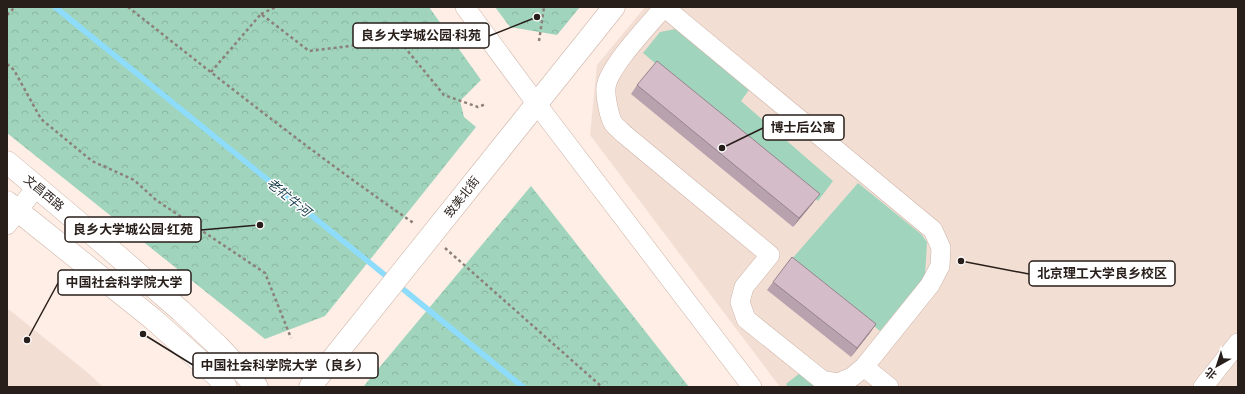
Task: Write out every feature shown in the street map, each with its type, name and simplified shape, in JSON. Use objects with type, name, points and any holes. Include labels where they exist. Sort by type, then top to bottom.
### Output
[{"type":"main road","name":"致美北街","points":[[310,387],[614,7]]},
{"type":"main road","name":"文昌西路","points":[[7,162],[37,186],[181,311],[218,346],[257,387]]},
{"type":"main road","points":[[11,213],[153,319],[217,376],[226,387]]},
{"type":"street","points":[[465,7],[536,103],[752,387]]},
{"type":"street","points":[[664,7],[933,230],[941,248],[940,266],[930,285],[864,367],[852,378],[838,383],[822,380],[746,319],[740,302],[744,287],[770,255],[624,134],[613,123],[606,101],[606,86],[613,70],[664,7]]},
{"type":"street","points":[[11,213],[37,186]]},
{"type":"street","points":[[1203,387],[1238,343]]},
{"type":"street","points":[[864,367],[889,387]]},
{"type":"path","points":[[7,15],[15,7]]},
{"type":"path","points":[[128,7],[428,240],[602,387]]},
{"type":"path","points":[[210,72],[261,14],[276,7]]},
{"type":"path","points":[[539,41],[544,7]]},
{"type":"path","points":[[261,14],[309,51],[358,45],[402,44],[444,95],[478,107],[486,104]]},
{"type":"path","points":[[7,64],[14,70],[41,119],[92,161],[134,180],[156,200],[265,273],[291,338]]},
{"type":"shaded area","points":[[645,7],[1238,7],[1238,387],[780,387],[590,135],[597,65]]},
{"type":"shaded area","points":[[7,308],[87,372],[103,387],[7,387]]},
{"type":"green space","points":[[7,7],[429,7],[481,80],[460,101],[464,117],[476,127],[325,316],[265,339],[7,133]]},
{"type":"green space","points":[[495,7],[580,7],[557,35],[510,27]]},
{"type":"green space","points":[[675,29],[749,90],[741,101],[833,181],[818,201],[643,53],[660,32]]},
{"type":"green space","points":[[858,183],[921,234],[927,242],[925,276],[880,331],[791,260]]},
{"type":"green space","points":[[531,186],[689,387],[363,387]]},
{"type":"green space","points":[[800,373],[818,387],[788,387],[786,384]]},
{"type":"building","points":[[657,61],[820,194],[799,218],[637,85]]},
{"type":"building","points":[[792,257],[876,324],[857,348],[773,282]]},
{"type":"waterway","name":"老牤牛河","points":[[55,7],[391,280]]},
{"type":"waterway","name":"老牤牛河","points":[[398,285],[523,387]]},
{"type":"place","name":"良乡大学城公园·科苑","points":[[537,17]]},
{"type":"place","name":"博士后公寓","points":[[722,148]]},
{"type":"place","name":"良乡大学城公园·红苑","points":[[260,225]]},
{"type":"place","name":"北京理工大学良乡校区","points":[[961,261]]},
{"type":"place","name":"中国社会科学院大学（良乡）","points":[[143,334]]},
{"type":"place","name":"中国社会科学院大学","points":[[27,340]]}]
